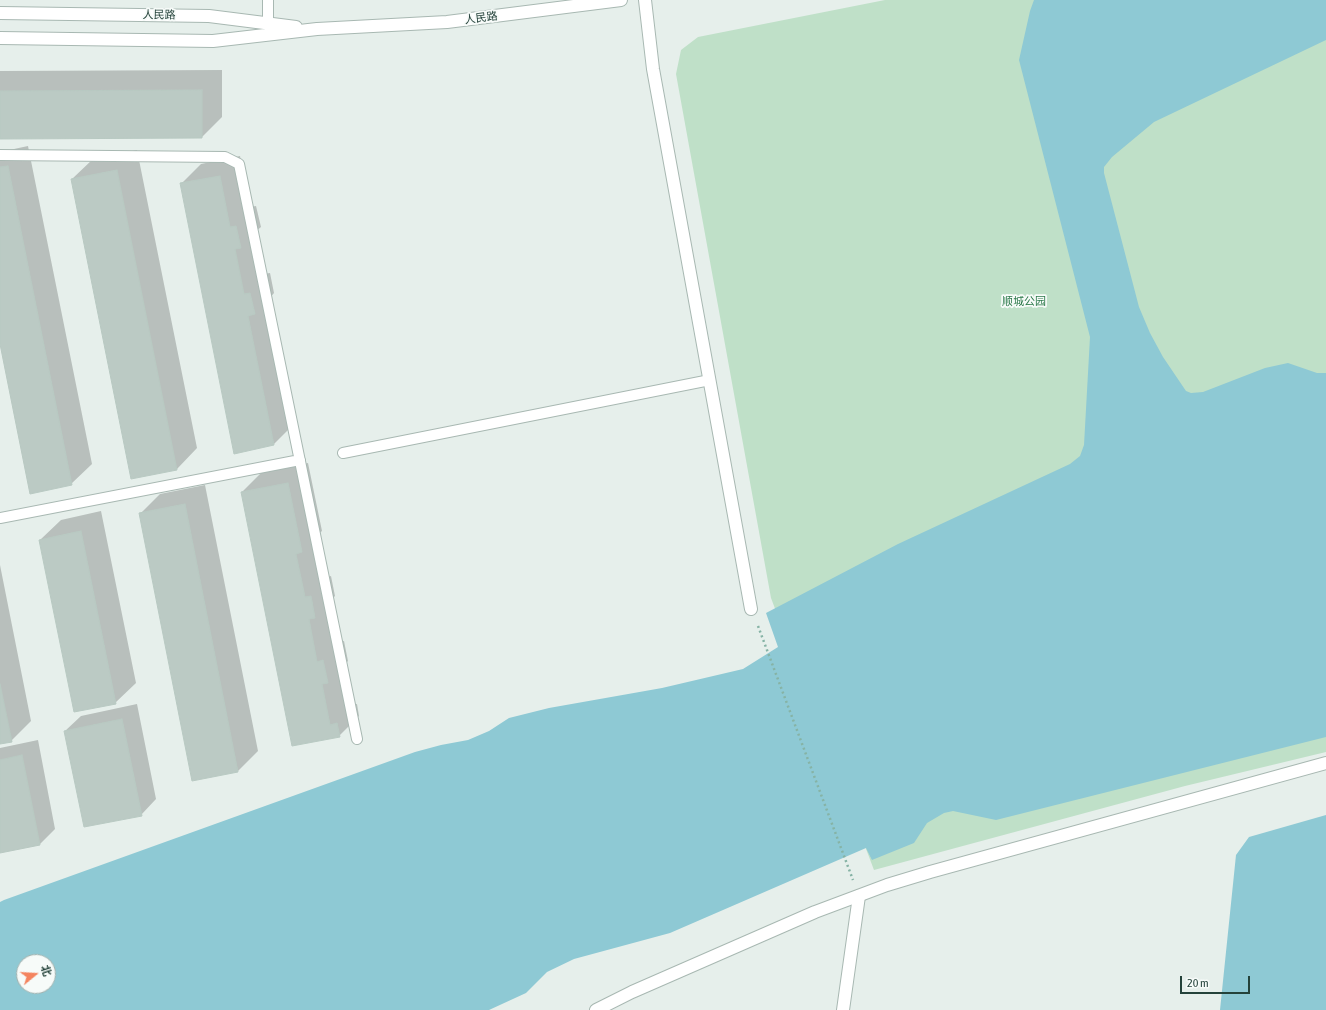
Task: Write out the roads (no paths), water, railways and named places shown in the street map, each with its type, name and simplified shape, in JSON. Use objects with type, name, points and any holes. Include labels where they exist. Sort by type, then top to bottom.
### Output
[{"type":"street","name":"人民路","points":[[0,38],[213,41],[317,30],[447,22],[621,0]]},
{"type":"street","points":[[646,0],[653,69],[751,609]]},
{"type":"street","name":"人民路","points":[[0,13],[209,16],[317,30]]},
{"type":"street","points":[[596,1010],[632,992],[815,912],[859,896],[930,872],[1326,763]]},
{"type":"street","points":[[843,1010],[859,896]]},
{"type":"lane","points":[[268,0],[268,24]]},
{"type":"lane","points":[[0,155],[225,157],[239,164],[357,738]]},
{"type":"lane","points":[[343,453],[710,380]]},
{"type":"lane","points":[[0,518],[300,460]]},
{"type":"water","points":[[1034,0],[1326,0],[1326,40],[1154,122],[1112,157],[1104,167],[1104,173],[1139,307],[1150,333],[1163,357],[1186,391],[1191,393],[1203,392],[1265,368],[1288,363],[1317,373],[1326,373],[1326,737],[996,820],[953,811],[944,813],[927,823],[914,843],[872,860],[866,848],[670,933],[574,959],[547,972],[526,993],[489,1010],[0,1010],[0,902],[415,752],[468,740],[489,731],[509,718],[549,708],[662,688],[743,669],[778,647],[766,613],[898,544],[1070,464],[1080,456],[1084,445],[1090,337],[1019,60],[1030,11]]},
{"type":"water","points":[[1326,815],[1326,1010],[1220,1010],[1236,855],[1249,837]]},
{"type":"park label","name":"顺城公园","points":[[1024,302]]}]
